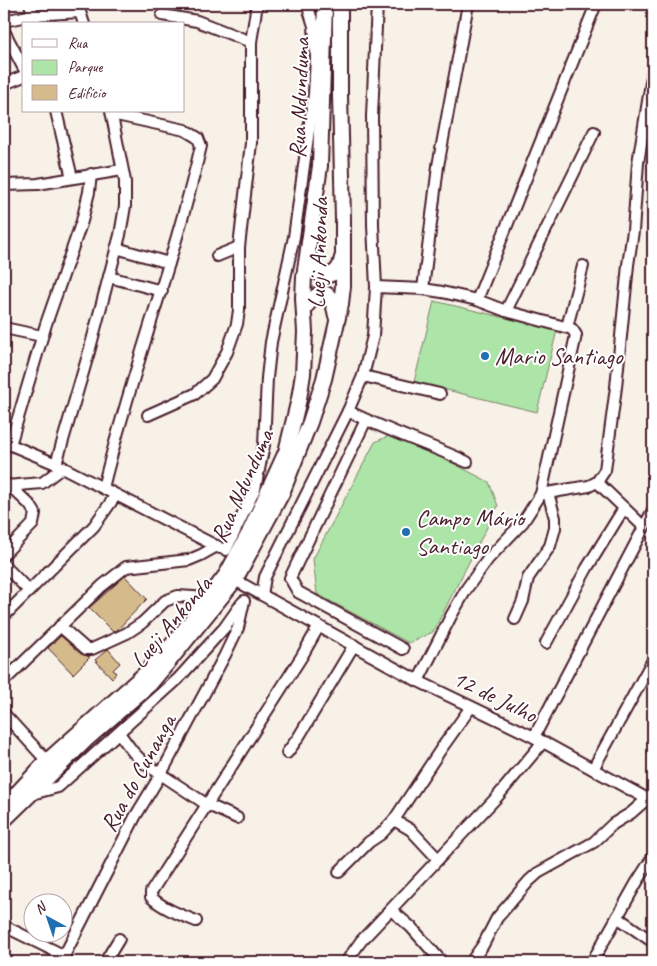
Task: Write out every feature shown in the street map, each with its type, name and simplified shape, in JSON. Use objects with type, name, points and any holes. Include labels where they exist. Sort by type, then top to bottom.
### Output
[{"type":"main road","name":"Rua Ndunduma","points":[[4,807],[47,762],[147,672],[178,638],[226,575],[227,550],[249,533],[286,452],[303,374],[305,332],[304,277],[320,166],[326,4]]},
{"type":"main road","name":"Rua Ndunduma","points":[[340,4],[340,95],[343,178]]},
{"type":"main road","name":"Lueji Ankonda","points":[[4,820],[80,745],[150,684],[194,633],[235,580],[260,537],[282,493],[310,422],[324,379],[338,321],[343,286],[343,178]]},
{"type":"main road","points":[[308,251],[312,266],[317,272],[324,275],[332,274],[338,269],[343,255]]},
{"type":"main road","points":[[304,309],[317,294],[324,293],[330,296],[333,301],[338,321]]},
{"type":"street","points":[[30,4],[34,20]]},
{"type":"street","points":[[148,415],[195,394],[212,379],[221,365],[233,337],[238,317],[240,247],[251,143],[251,42],[257,4]]},
{"type":"street","points":[[227,550],[255,489],[264,445],[267,378],[271,342],[294,237],[314,94],[316,58],[314,26],[307,4]]},
{"type":"street","points":[[262,595],[265,577],[348,411],[363,376],[373,336],[376,287],[373,225],[372,116],[377,4]]},
{"type":"street","points":[[423,289],[438,166],[468,4]]},
{"type":"street","points":[[477,300],[596,4]]},
{"type":"street","points":[[4,21],[34,20],[80,8],[84,22]]},
{"type":"street","points":[[162,15],[177,21],[197,21],[251,42]]},
{"type":"street","points":[[4,31],[22,64]]},
{"type":"street","points":[[544,493],[588,486],[597,482],[605,470],[633,232],[638,163],[653,70]]},
{"type":"street","points":[[4,84],[22,77]]},
{"type":"street","points":[[56,112],[72,178]]},
{"type":"street","points":[[6,486],[42,483],[60,466],[125,206],[126,192],[111,113],[185,130],[198,138],[201,146],[185,212],[162,291],[131,383],[103,488]]},
{"type":"street","points":[[506,311],[594,132]]},
{"type":"street","points":[[4,185],[38,184],[122,170]]},
{"type":"street","points":[[91,174],[82,221],[7,443],[60,466],[116,496],[227,550]]},
{"type":"street","points":[[217,256],[240,247]]},
{"type":"street","points":[[116,248],[169,263]]},
{"type":"street","points":[[566,327],[583,266]]},
{"type":"street","points":[[108,277],[162,291]]},
{"type":"street","points":[[376,287],[423,289],[477,300],[506,311],[566,327],[574,331],[576,335],[544,493],[523,522],[488,559],[467,588],[450,616],[418,680]]},
{"type":"street","points":[[4,328],[42,336]]},
{"type":"street","points":[[363,376],[440,394]]},
{"type":"street","points":[[348,411],[467,462]]},
{"type":"street","points":[[366,420],[290,578],[298,592],[403,649]]},
{"type":"street","points":[[597,482],[644,527]]},
{"type":"street","points":[[4,554],[34,524],[35,513],[30,505],[6,486]]},
{"type":"street","points":[[515,619],[523,601],[528,578],[550,546],[555,528],[555,518],[544,493]]},
{"type":"street","points":[[4,616],[94,526],[116,496]]},
{"type":"street","points":[[546,643],[587,568],[624,508]]},
{"type":"street","points":[[534,737],[653,510]]},
{"type":"street","points":[[4,682],[102,586],[126,567],[189,560],[201,555],[227,550]]},
{"type":"street","points":[[4,566],[29,592]]},
{"type":"street","name":"12 de Julho","points":[[235,580],[418,680],[534,737],[650,801]]},
{"type":"street","points":[[244,601],[251,588]]},
{"type":"street","points":[[60,626],[86,649],[92,649],[142,623],[165,601],[178,596],[209,598]]},
{"type":"street","name":"Lueji Ankonda","points":[[28,795],[58,787],[119,733],[193,664],[225,627],[244,601]]},
{"type":"street","name":"Rua do Cunanga","points":[[63,959],[135,817],[161,774],[238,628],[244,601]]},
{"type":"street","points":[[196,921],[180,915],[154,900],[150,892],[319,626]]},
{"type":"street","points":[[287,753],[354,645]]},
{"type":"street","points":[[593,770],[653,660]]},
{"type":"street","points":[[339,872],[394,820],[437,755],[472,707]]},
{"type":"street","points":[[4,714],[47,762]]},
{"type":"street","points":[[119,733],[144,763],[206,804],[237,818]]},
{"type":"street","points":[[346,962],[361,941],[491,803],[543,742]]},
{"type":"street","points":[[471,962],[484,945],[497,918],[538,873],[594,842],[613,824],[650,801]]},
{"type":"street","points":[[394,820],[411,830],[438,859]]},
{"type":"street","points":[[592,962],[653,857]]},
{"type":"street","points":[[391,910],[411,927],[442,962]]},
{"type":"street","points":[[617,917],[653,942]]},
{"type":"street","points":[[4,926],[63,959]]},
{"type":"street","points":[[105,962],[119,939]]},
{"type":"green space","name":"Mario Santiago","points":[[434,301],[557,330],[537,412],[414,382]]},
{"type":"green space","name":"Campo Mário Santiago","points":[[395,433],[489,482],[498,506],[433,632],[409,643],[317,594],[313,559],[375,442]]},
{"type":"building","points":[[125,576],[147,599],[113,632],[89,608]]},
{"type":"building","points":[[61,636],[81,654],[90,657],[73,674],[48,648]]},
{"type":"building","points":[[108,649],[120,663],[113,670],[116,673],[112,678],[95,660]]},
{"type":"place","name":"Mario Santiago","points":[[485,356]]},
{"type":"place","name":"Campo Mário Santiago","points":[[406,532]]}]
